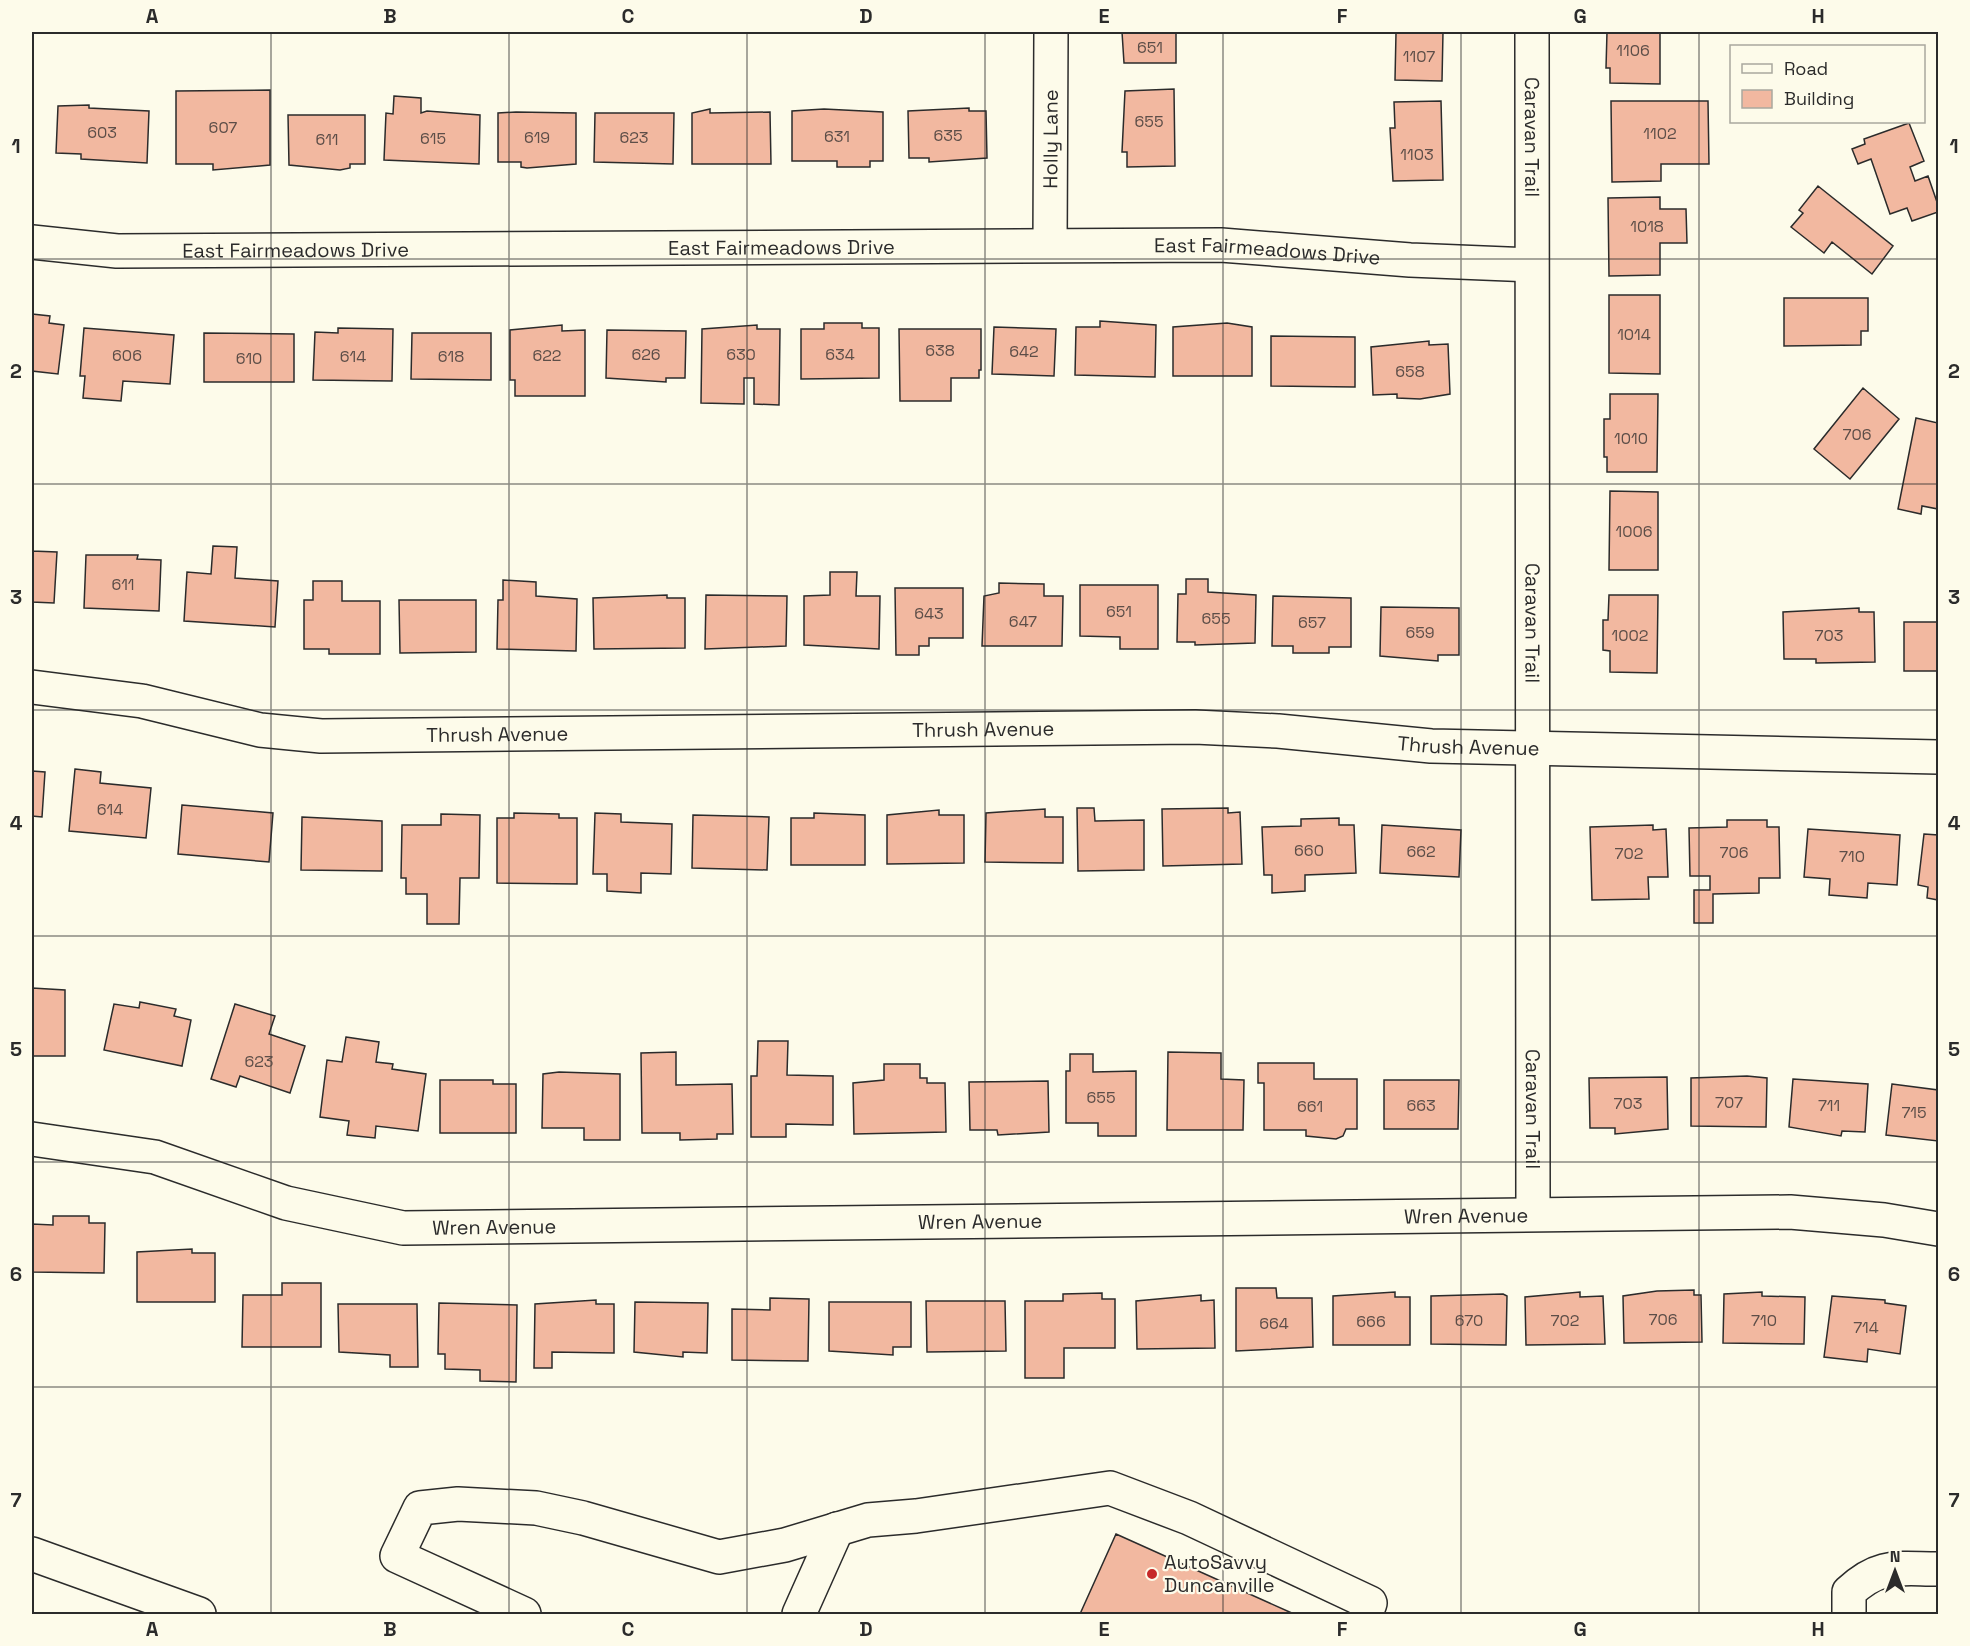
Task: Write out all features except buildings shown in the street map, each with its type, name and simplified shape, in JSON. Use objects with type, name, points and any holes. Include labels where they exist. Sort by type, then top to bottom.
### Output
[{"type":"street","name":"Holly Lane","points":[[1050,245],[1051,32]]},
{"type":"street","name":"Caravan Trail","points":[[1532,32],[1533,1214]]},
{"type":"street","name":"East Fairmeadows Drive","points":[[32,242],[117,251],[1221,245],[1410,260],[1531,265]]},
{"type":"street","name":"Thrush Avenue","points":[[32,687],[142,700],[260,730],[321,736],[1195,727],[1278,731],[1431,747],[1531,747],[1938,757]]},
{"type":"street","name":"Wren Avenue","points":[[32,1139],[155,1158],[286,1203],[403,1228],[1790,1212],[1884,1220],[1938,1229]]},
{"type":"street","points":[[524,1614],[397,1556],[420,1508],[458,1504],[536,1508],[583,1518],[719,1557],[785,1545],[868,1520],[916,1516],[1110,1488],[1189,1518],[1371,1603],[1366,1614]]},
{"type":"street","points":[[799,1614],[837,1529]]},
{"type":"street","points":[[32,1554],[200,1614]]},
{"type":"street","points":[[1849,1614],[1849,1592],[1866,1577],[1885,1569],[1938,1569]]},
{"type":"place","name":"AutoSavvy Duncanville","points":[[1152,1574]]}]
